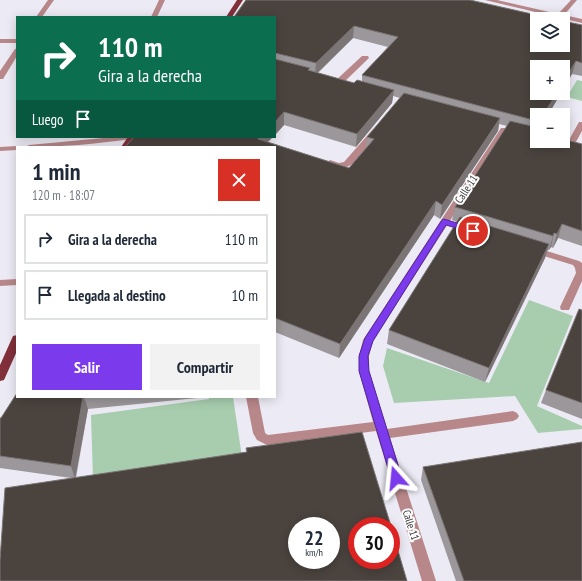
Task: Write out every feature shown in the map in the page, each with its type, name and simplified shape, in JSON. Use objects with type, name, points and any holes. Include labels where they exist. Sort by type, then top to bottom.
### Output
[{"type":"main road","points":[[231,16],[240,0]]},
{"type":"main road","points":[[0,377],[16,341]]},
{"type":"street","points":[[40,16],[51,0]]},
{"type":"street","points":[[154,16],[162,0]]},
{"type":"street","points":[[493,0],[543,12]]},
{"type":"street","points":[[564,12],[574,0]]},
{"type":"street","points":[[570,18],[582,21]]},
{"type":"street","points":[[0,41],[16,41]]},
{"type":"street","points":[[0,77],[16,52]]},
{"type":"street","points":[[337,84],[365,58]]},
{"type":"street","points":[[570,144],[582,124]]},
{"type":"street","points":[[324,161],[339,166],[346,164],[380,125]]},
{"type":"street","name":"Calle 11","points":[[429,581],[381,430],[364,371],[364,356],[368,340],[448,223],[504,129]]},
{"type":"street","points":[[38,146],[114,138]]},
{"type":"street","points":[[0,149],[16,148]]},
{"type":"street","points":[[527,248],[576,263],[580,267],[581,273],[565,307]]},
{"type":"street","points":[[0,283],[16,282]]},
{"type":"street","points":[[252,398],[259,433],[267,440],[513,416]]},
{"type":"green space","points":[[577,80],[582,81],[582,101],[570,98],[570,92]]},
{"type":"green space","points":[[529,300],[573,316],[537,406],[582,426],[582,429],[538,433],[515,396],[394,403],[383,366],[387,348],[489,383]]},
{"type":"green space","points":[[233,398],[242,457],[93,479],[91,415],[209,399]]},
{"type":"building","points":[[246,0],[470,0],[530,14],[530,52],[570,52],[570,22],[582,25],[582,63],[576,61],[570,71],[570,60],[530,60],[530,100],[553,100],[547,108],[530,108],[530,119],[362,75],[398,37],[354,26],[316,63],[276,53],[276,16],[235,16]]},
{"type":"building","points":[[276,59],[310,68],[308,70],[354,83],[357,80],[394,90],[357,134],[284,112],[276,121]]},
{"type":"building","points":[[404,93],[500,118],[442,205],[436,201],[340,344],[276,318],[276,146],[126,146],[133,138],[258,138],[349,168],[374,139],[367,137]]},
{"type":"building","points":[[510,121],[530,126],[530,148],[570,148],[570,141],[582,144],[582,231],[562,224],[557,234],[554,233],[553,236],[455,207]]},
{"type":"building","points":[[460,217],[549,244],[489,368],[389,330]]},
{"type":"building","points":[[579,309],[582,310],[582,403],[546,390]]},
{"type":"building","points":[[16,395],[16,398],[83,398],[71,466],[0,456],[1,418]]},
{"type":"building","points":[[362,432],[388,517],[348,517],[348,569],[400,569],[400,557],[407,581],[0,581],[5,488],[247,452],[246,448]]},
{"type":"building","points":[[582,442],[582,581],[464,581],[423,467]]},
{"type":"route","points":[[396,478],[364,371],[364,356],[368,340],[444,222],[473,231]]}]
